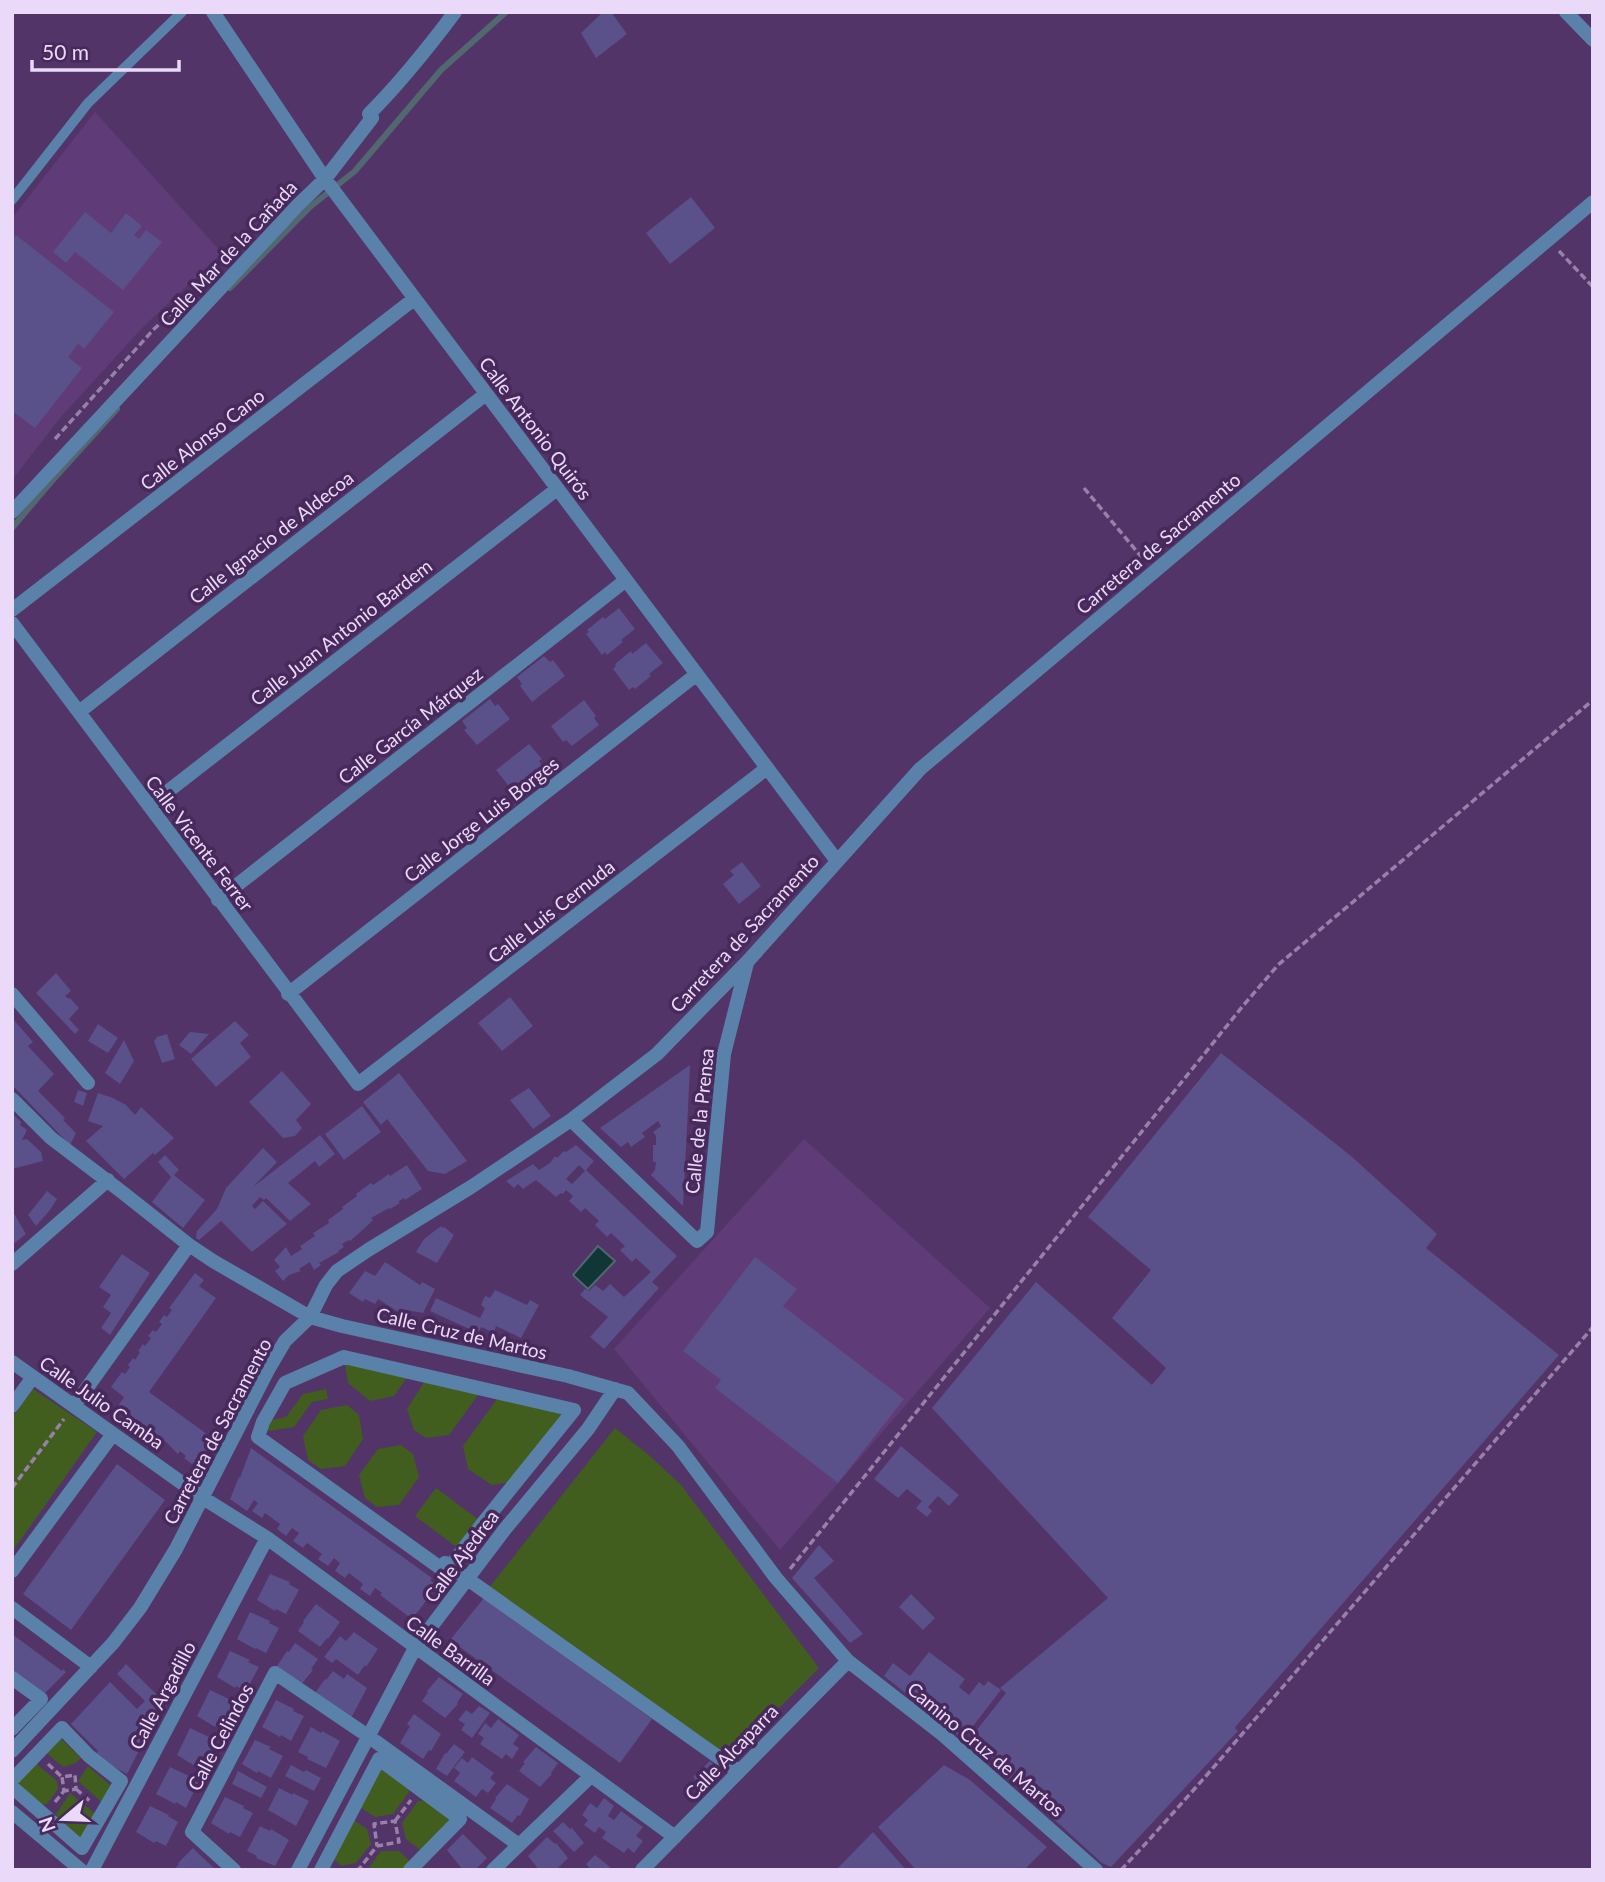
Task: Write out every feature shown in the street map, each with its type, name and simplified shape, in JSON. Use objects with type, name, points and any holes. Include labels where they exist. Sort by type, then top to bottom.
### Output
[{"type":"street","name":"Calle Antonio Quirós","points":[[213,12],[337,195],[836,861]]},
{"type":"street","name":"Calle Mar de la Cañada","points":[[12,512],[288,216],[326,180],[372,118],[369,114],[420,58],[454,12]]},
{"type":"street","points":[[1566,12],[1593,40]]},
{"type":"street","name":"Carretera de Sacramento","points":[[12,1751],[113,1643],[140,1608],[176,1549],[285,1341],[310,1317],[326,1285],[337,1271],[571,1120],[657,1054],[748,961],[920,769],[1593,202]]},
{"type":"street","name":"Calle Alonso Cano","points":[[12,610],[414,299]]},
{"type":"street","name":"Calle Ignacio de Aldecoa","points":[[79,712],[486,394]]},
{"type":"street","name":"Calle Juan Antonio Bardem","points":[[149,806],[557,489]]},
{"type":"street","name":"Calle García Márquez","points":[[218,900],[626,580]]},
{"type":"street","name":"Calle Vicente Ferrer","points":[[12,623],[358,1084]]},
{"type":"street","name":"Calle Jorge Luis Borges","points":[[288,993],[697,674]]},
{"type":"street","name":"Calle Luis Cernuda","points":[[358,1084],[767,768]]},
{"type":"street","name":"Calle de la Prensa","points":[[571,1120],[697,1241],[707,1231],[724,1054],[748,961]]},
{"type":"street","points":[[12,995],[88,1083]]},
{"type":"street","name":"Calle Cruz de Martos","points":[[12,1099],[51,1138],[189,1245],[310,1317],[628,1392],[678,1446],[780,1582],[848,1661]]},
{"type":"street","points":[[12,1264],[108,1181]]},
{"type":"street","points":[[74,1406],[189,1245]]},
{"type":"street","points":[[260,1432],[285,1382],[344,1357],[574,1410],[482,1523],[451,1567]]},
{"type":"street","name":"Calle Julio Camba","points":[[12,1362],[203,1498]]},
{"type":"street","points":[[12,1406],[33,1377]]},
{"type":"street","name":"Calle Ajedrea","points":[[298,1870],[415,1648],[505,1529],[589,1429],[615,1389]]},
{"type":"street","points":[[242,1420],[738,1771]]},
{"type":"street","points":[[12,1571],[113,1434]]},
{"type":"street","name":"Calle Barrilla","points":[[203,1498],[267,1538],[675,1837]]},
{"type":"street","name":"Calle Argadillo","points":[[92,1870],[267,1538]]},
{"type":"street","points":[[12,1608],[91,1667]]},
{"type":"street","name":"Calle Alcaparra","points":[[642,1870],[848,1661]]},
{"type":"street","name":"Camino Cruz de Martos","points":[[848,1661],[942,1734],[1096,1870]]},
{"type":"street","name":"Calle Celindos","points":[[234,1870],[192,1832],[275,1673],[368,1736]]},
{"type":"street","points":[[12,1678],[41,1699],[12,1729]]},
{"type":"street","points":[[12,1780],[62,1728],[89,1756],[121,1781],[82,1848],[12,1787]]},
{"type":"street","points":[[368,1736],[519,1845]]},
{"type":"street","points":[[321,1870],[379,1759],[460,1819],[410,1870]]},
{"type":"street","points":[[493,1870],[591,1776]]},
{"type":"street","points":[[12,1812],[81,1870]]},
{"type":"lane","points":[[12,200],[88,103],[182,12]]},
{"type":"path","points":[[1548,240],[1593,286]]},
{"type":"path","points":[[1084,488],[1154,572]]},
{"type":"path","points":[[780,1582],[1278,965],[1593,700]]},
{"type":"path","points":[[1121,1870],[1206,1776],[1593,1327]]},
{"type":"path","points":[[12,1488],[74,1406]]},
{"type":"path","points":[[75,1775],[76,1789],[64,1791],[62,1777],[75,1775]]},
{"type":"path","points":[[358,1870],[377,1846],[399,1842],[395,1821],[374,1824],[377,1846]]},
{"type":"shaded area","points":[[95,112],[222,253],[142,328],[60,418],[12,480],[12,218]]},
{"type":"shaded area","points":[[804,1139],[990,1308],[780,1550],[614,1349]]},
{"type":"shaded area","points":[[598,1246],[615,1261],[588,1289],[573,1275]]},
{"type":"green space","points":[[344,1357],[411,1372],[394,1396],[370,1401],[348,1383]]},
{"type":"green space","points":[[428,1376],[483,1388],[449,1435],[426,1438],[414,1430],[407,1409]]},
{"type":"green space","points":[[33,1389],[97,1432],[12,1552],[12,1418]]},
{"type":"green space","points":[[326,1389],[328,1399],[312,1402],[294,1427],[268,1431],[263,1422],[286,1417],[303,1394]]},
{"type":"green space","points":[[502,1392],[574,1410],[517,1481],[492,1485],[468,1469],[463,1446]]},
{"type":"green space","points":[[347,1405],[359,1415],[363,1439],[345,1466],[321,1469],[308,1460],[303,1436],[321,1410]]},
{"type":"green space","points":[[615,1428],[681,1485],[819,1668],[728,1759],[488,1589]]},
{"type":"green space","points":[[401,1445],[413,1454],[419,1477],[399,1505],[377,1507],[365,1498],[359,1475],[378,1449]]},
{"type":"green space","points":[[436,1488],[483,1523],[462,1551],[415,1516]]},
{"type":"green space","points":[[56,1734],[81,1758],[76,1763],[63,1767],[42,1749]]},
{"type":"green space","points":[[379,1759],[405,1779],[409,1792],[393,1814],[375,1817],[355,1804]]},
{"type":"green space","points":[[32,1760],[57,1781],[58,1789],[47,1804],[33,1805],[12,1780]]},
{"type":"green space","points":[[88,1766],[116,1790],[106,1806],[78,1781]]},
{"type":"green space","points":[[70,1793],[100,1818],[82,1848],[60,1829],[56,1814]]},
{"type":"green space","points":[[434,1800],[460,1819],[425,1854],[406,1839],[402,1823],[418,1801]]},
{"type":"green space","points":[[349,1817],[367,1829],[371,1844],[356,1863],[341,1866],[329,1854]]},
{"type":"green space","points":[[381,1851],[399,1851],[414,1865],[410,1870],[367,1870]]},
{"type":"building","points":[[603,12],[611,12],[627,34],[596,58],[581,33]]},
{"type":"building","points":[[691,197],[715,228],[670,264],[646,233]]},
{"type":"building","points":[[85,212],[111,233],[126,213],[142,226],[134,235],[139,239],[146,230],[162,242],[123,290],[75,252],[66,263],[53,252]]},
{"type":"building","points":[[16,235],[114,312],[84,349],[78,344],[68,357],[82,368],[35,428],[12,411],[12,240]]},
{"type":"building","points":[[619,608],[635,629],[607,655],[605,652],[602,655],[586,634],[589,632],[587,630]]},
{"type":"building","points":[[646,643],[663,663],[635,689],[633,687],[629,690],[613,669],[615,664],[631,651],[632,654]]},
{"type":"building","points":[[544,656],[550,662],[553,660],[565,676],[532,702],[517,677]]},
{"type":"building","points":[[490,699],[495,706],[498,704],[510,719],[477,745],[464,730],[467,728],[462,721]]},
{"type":"building","points":[[584,700],[599,725],[572,746],[566,740],[563,742],[551,726]]},
{"type":"building","points":[[529,744],[542,759],[539,761],[544,768],[516,790],[511,783],[508,785],[496,770]]},
{"type":"building","points":[[742,862],[761,886],[739,904],[723,884],[734,875],[730,871]]},
{"type":"building","points":[[56,973],[71,991],[65,996],[79,1008],[69,1019],[79,1030],[75,1034],[36,993]]},
{"type":"building","points":[[510,997],[533,1026],[502,1051],[478,1023]]},
{"type":"building","points":[[12,1018],[33,1042],[28,1046],[54,1074],[38,1091],[76,1133],[70,1145],[12,1085]]},
{"type":"building","points":[[235,1021],[249,1035],[240,1043],[251,1057],[216,1087],[191,1059]]},
{"type":"building","points":[[98,1024],[118,1038],[108,1053],[88,1041]]},
{"type":"building","points":[[190,1032],[209,1034],[191,1054],[179,1045]]},
{"type":"building","points":[[167,1034],[175,1059],[162,1063],[154,1041]]},
{"type":"building","points":[[124,1040],[134,1061],[120,1084],[105,1073]]},
{"type":"building","points":[[1221,1053],[1351,1156],[1437,1234],[1426,1248],[1559,1355],[1237,1725],[1235,1728],[1238,1731],[1111,1867],[1102,1863],[968,1741],[1006,1693],[1000,1688],[1108,1598],[932,1408],[1036,1282],[1152,1385],[1166,1368],[1112,1318],[1151,1270],[1088,1217]]},
{"type":"building","points":[[690,1065],[683,1206],[651,1175],[656,1162],[653,1162],[656,1136],[653,1132],[661,1126],[658,1121],[642,1133],[645,1137],[631,1147],[628,1142],[621,1147],[600,1128]]},
{"type":"building","points":[[282,1071],[311,1104],[296,1120],[302,1128],[295,1136],[283,1138],[249,1102]]},
{"type":"building","points":[[399,1073],[467,1161],[445,1174],[428,1171],[387,1119],[381,1125],[363,1102]]},
{"type":"building","points":[[529,1088],[551,1116],[533,1129],[510,1100]]},
{"type":"building","points":[[78,1090],[87,1093],[83,1106],[74,1102]]},
{"type":"building","points":[[98,1093],[126,1105],[135,1115],[141,1107],[174,1138],[124,1179],[86,1141],[103,1126],[88,1121]]},
{"type":"building","points":[[362,1106],[381,1132],[344,1160],[325,1134]]},
{"type":"building","points":[[12,1113],[27,1130],[22,1140],[27,1139],[41,1152],[43,1161],[12,1169]]},
{"type":"building","points":[[320,1135],[335,1154],[319,1167],[315,1161],[288,1183],[311,1204],[290,1221],[266,1198],[264,1200],[260,1197],[252,1206],[255,1209],[263,1201],[287,1224],[252,1252],[221,1221],[199,1240],[196,1238],[197,1231],[217,1209],[226,1188],[263,1148],[277,1162],[253,1187]]},
{"type":"building","points":[[576,1145],[594,1161],[586,1170],[677,1256],[652,1282],[659,1288],[604,1349],[590,1337],[608,1317],[580,1295],[585,1289],[589,1291],[595,1285],[603,1291],[610,1284],[624,1297],[651,1272],[636,1258],[632,1262],[620,1250],[625,1246],[611,1233],[607,1237],[595,1225],[599,1221],[585,1208],[581,1212],[569,1201],[573,1196],[566,1190],[556,1197],[536,1180],[523,1189],[518,1184],[514,1188],[506,1181],[533,1164],[539,1170],[555,1156],[557,1158]],"holes":[[[579,1165],[585,1171],[572,1184],[566,1179]]]},
{"type":"building","points":[[165,1155],[179,1170],[174,1175],[205,1200],[183,1228],[152,1202],[171,1177],[158,1162]]},
{"type":"building","points":[[407,1165],[422,1189],[371,1218],[373,1220],[367,1226],[350,1241],[342,1244],[344,1247],[339,1252],[319,1263],[321,1265],[314,1270],[310,1262],[299,1269],[301,1271],[289,1275],[283,1281],[275,1271],[280,1267],[274,1260],[286,1247],[291,1256],[302,1249],[300,1246],[315,1236],[313,1233],[329,1223],[328,1220],[357,1196],[356,1194],[371,1183],[373,1185]]},
{"type":"building","points":[[47,1191],[57,1199],[36,1226],[28,1215]]},
{"type":"building","points":[[12,1210],[26,1234],[15,1243],[12,1238]]},
{"type":"building","points":[[441,1226],[454,1235],[437,1263],[416,1252],[424,1239]]},
{"type":"building","points":[[122,1254],[150,1273],[110,1335],[101,1328],[111,1313],[103,1307],[111,1295],[99,1287]]},
{"type":"building","points":[[755,1257],[797,1289],[783,1306],[904,1399],[838,1483],[715,1388],[721,1380],[683,1351]]},
{"type":"building","points":[[385,1262],[420,1285],[422,1282],[435,1289],[423,1313],[406,1310],[403,1315],[378,1299],[375,1304],[365,1299],[363,1302],[349,1293],[365,1271],[375,1276]]},
{"type":"building","points":[[195,1273],[204,1280],[199,1286],[216,1298],[149,1392],[215,1440],[201,1467],[184,1458],[186,1456],[180,1451],[178,1454],[165,1441],[163,1443],[156,1438],[158,1435],[150,1429],[147,1432],[141,1428],[143,1424],[136,1419],[133,1422],[127,1417],[131,1411],[118,1406],[124,1397],[111,1387],[122,1372],[125,1374],[143,1344],[145,1346],[151,1338],[148,1336],[153,1330],[156,1332],[162,1324],[159,1322],[164,1315],[167,1317],[172,1310],[169,1308]]},
{"type":"building","points":[[495,1290],[527,1305],[530,1300],[539,1305],[521,1338],[496,1326],[494,1333],[481,1327],[478,1333],[430,1311],[436,1298],[480,1318],[485,1308],[481,1305],[485,1296],[490,1298]]},
{"type":"building","points":[[901,1446],[959,1495],[949,1506],[938,1496],[928,1507],[932,1511],[927,1517],[916,1508],[922,1501],[907,1489],[898,1498],[874,1479]]},
{"type":"building","points":[[251,1448],[432,1578],[430,1580],[438,1586],[412,1619],[380,1595],[382,1593],[375,1588],[370,1596],[360,1589],[363,1584],[349,1573],[345,1578],[335,1571],[340,1563],[334,1558],[328,1566],[318,1559],[322,1554],[307,1543],[303,1548],[293,1541],[299,1533],[292,1528],[286,1536],[277,1529],[280,1524],[265,1513],[262,1518],[252,1511],[258,1503],[254,1500],[247,1511],[230,1499]]},
{"type":"building","points":[[117,1464],[165,1500],[71,1630],[23,1594]]},
{"type":"building","points":[[819,1545],[834,1561],[814,1578],[863,1634],[850,1643],[792,1578]]},
{"type":"building","points":[[270,1574],[290,1582],[289,1584],[299,1590],[286,1614],[257,1600]]},
{"type":"building","points":[[911,1594],[935,1618],[923,1630],[899,1607]]},
{"type":"building","points":[[484,1598],[652,1719],[620,1763],[450,1640]]},
{"type":"building","points":[[316,1604],[340,1622],[320,1647],[298,1631]]},
{"type":"building","points":[[250,1612],[279,1628],[266,1653],[237,1639]]},
{"type":"building","points":[[354,1632],[378,1649],[358,1675],[336,1659],[332,1663],[324,1657],[340,1636],[346,1641]]},
{"type":"building","points":[[12,1634],[66,1672],[44,1694],[12,1671]]},
{"type":"building","points":[[295,1643],[318,1659],[300,1686],[275,1669]]},
{"type":"building","points":[[230,1651],[259,1667],[246,1691],[217,1677]]},
{"type":"building","points":[[929,1652],[965,1679],[959,1687],[969,1695],[979,1682],[984,1686],[988,1681],[1001,1690],[963,1739],[884,1676],[893,1663],[910,1676]]},
{"type":"building","points":[[126,1664],[164,1702],[127,1774],[94,1756],[98,1751],[71,1724],[110,1682],[137,1709],[145,1701],[117,1674]]},
{"type":"building","points":[[333,1671],[344,1679],[347,1674],[367,1688],[349,1722],[313,1696]]},
{"type":"building","points":[[439,1677],[463,1694],[445,1718],[422,1701]]},
{"type":"building","points":[[210,1690],[239,1706],[226,1730],[197,1716]]},
{"type":"building","points":[[276,1700],[304,1716],[291,1741],[262,1727]]},
{"type":"building","points":[[479,1706],[490,1713],[472,1738],[461,1730],[465,1724],[458,1720],[466,1710],[472,1714]]},
{"type":"building","points":[[414,1714],[441,1734],[423,1759],[400,1743]]},
{"type":"building","points":[[498,1719],[519,1735],[513,1744],[519,1748],[512,1759],[506,1754],[502,1759],[480,1744],[484,1738],[478,1734],[485,1723],[491,1728]]},
{"type":"building","points":[[311,1727],[340,1741],[326,1768],[298,1752]]},
{"type":"building","points":[[190,1728],[219,1744],[206,1769],[177,1755]]},
{"type":"building","points":[[255,1740],[283,1756],[271,1778],[242,1764]]},
{"type":"building","points":[[454,1744],[465,1752],[447,1776],[436,1769]]},
{"type":"building","points":[[536,1747],[558,1763],[540,1787],[519,1771]]},
{"type":"building","points":[[472,1757],[494,1773],[490,1778],[496,1783],[488,1793],[482,1789],[476,1797],[454,1781],[460,1773],[454,1768],[462,1758],[468,1763]]},
{"type":"building","points":[[710,1761],[717,1768],[700,1785],[693,1777]]},
{"type":"building","points":[[291,1765],[321,1778],[314,1791],[285,1776]]},
{"type":"building","points":[[944,1765],[970,1780],[1047,1847],[1024,1870],[916,1870],[878,1827]]},
{"type":"building","points":[[170,1767],[198,1783],[186,1808],[156,1794]]},
{"type":"building","points":[[238,1771],[267,1787],[261,1798],[232,1784]]},
{"type":"building","points":[[507,1784],[529,1799],[520,1816],[512,1823],[490,1808]]},
{"type":"building","points":[[279,1788],[309,1801],[296,1826],[268,1810]]},
{"type":"building","points":[[225,1797],[253,1813],[240,1837],[211,1823]]},
{"type":"building","points":[[604,1798],[614,1806],[608,1816],[614,1820],[621,1811],[643,1827],[636,1836],[643,1841],[634,1853],[628,1848],[624,1853],[602,1838],[606,1832],[599,1827],[595,1833],[584,1825],[588,1820],[582,1815],[590,1803],[597,1808]]},
{"type":"building","points":[[150,1806],[178,1822],[166,1846],[156,1841],[154,1843],[136,1832]]},
{"type":"building","points":[[563,1822],[572,1828],[584,1843],[574,1852],[553,1831]]},
{"type":"building","points":[[260,1826],[289,1840],[275,1866],[247,1851]]},
{"type":"building","points":[[873,1832],[906,1870],[836,1870]]},
{"type":"building","points":[[463,1834],[487,1858],[475,1870],[462,1869],[447,1850]]},
{"type":"building","points":[[547,1837],[556,1843],[568,1858],[556,1870],[539,1870],[528,1856]]},
{"type":"building","points":[[193,1848],[216,1870],[174,1870]]},
{"type":"building","points":[[595,1855],[610,1867],[608,1870],[591,1870],[586,1864]]},
{"type":"waterway","points":[[230,288],[310,207],[355,171],[441,70],[506,12]]},
{"type":"waterway","points":[[12,528],[117,409]]}]
